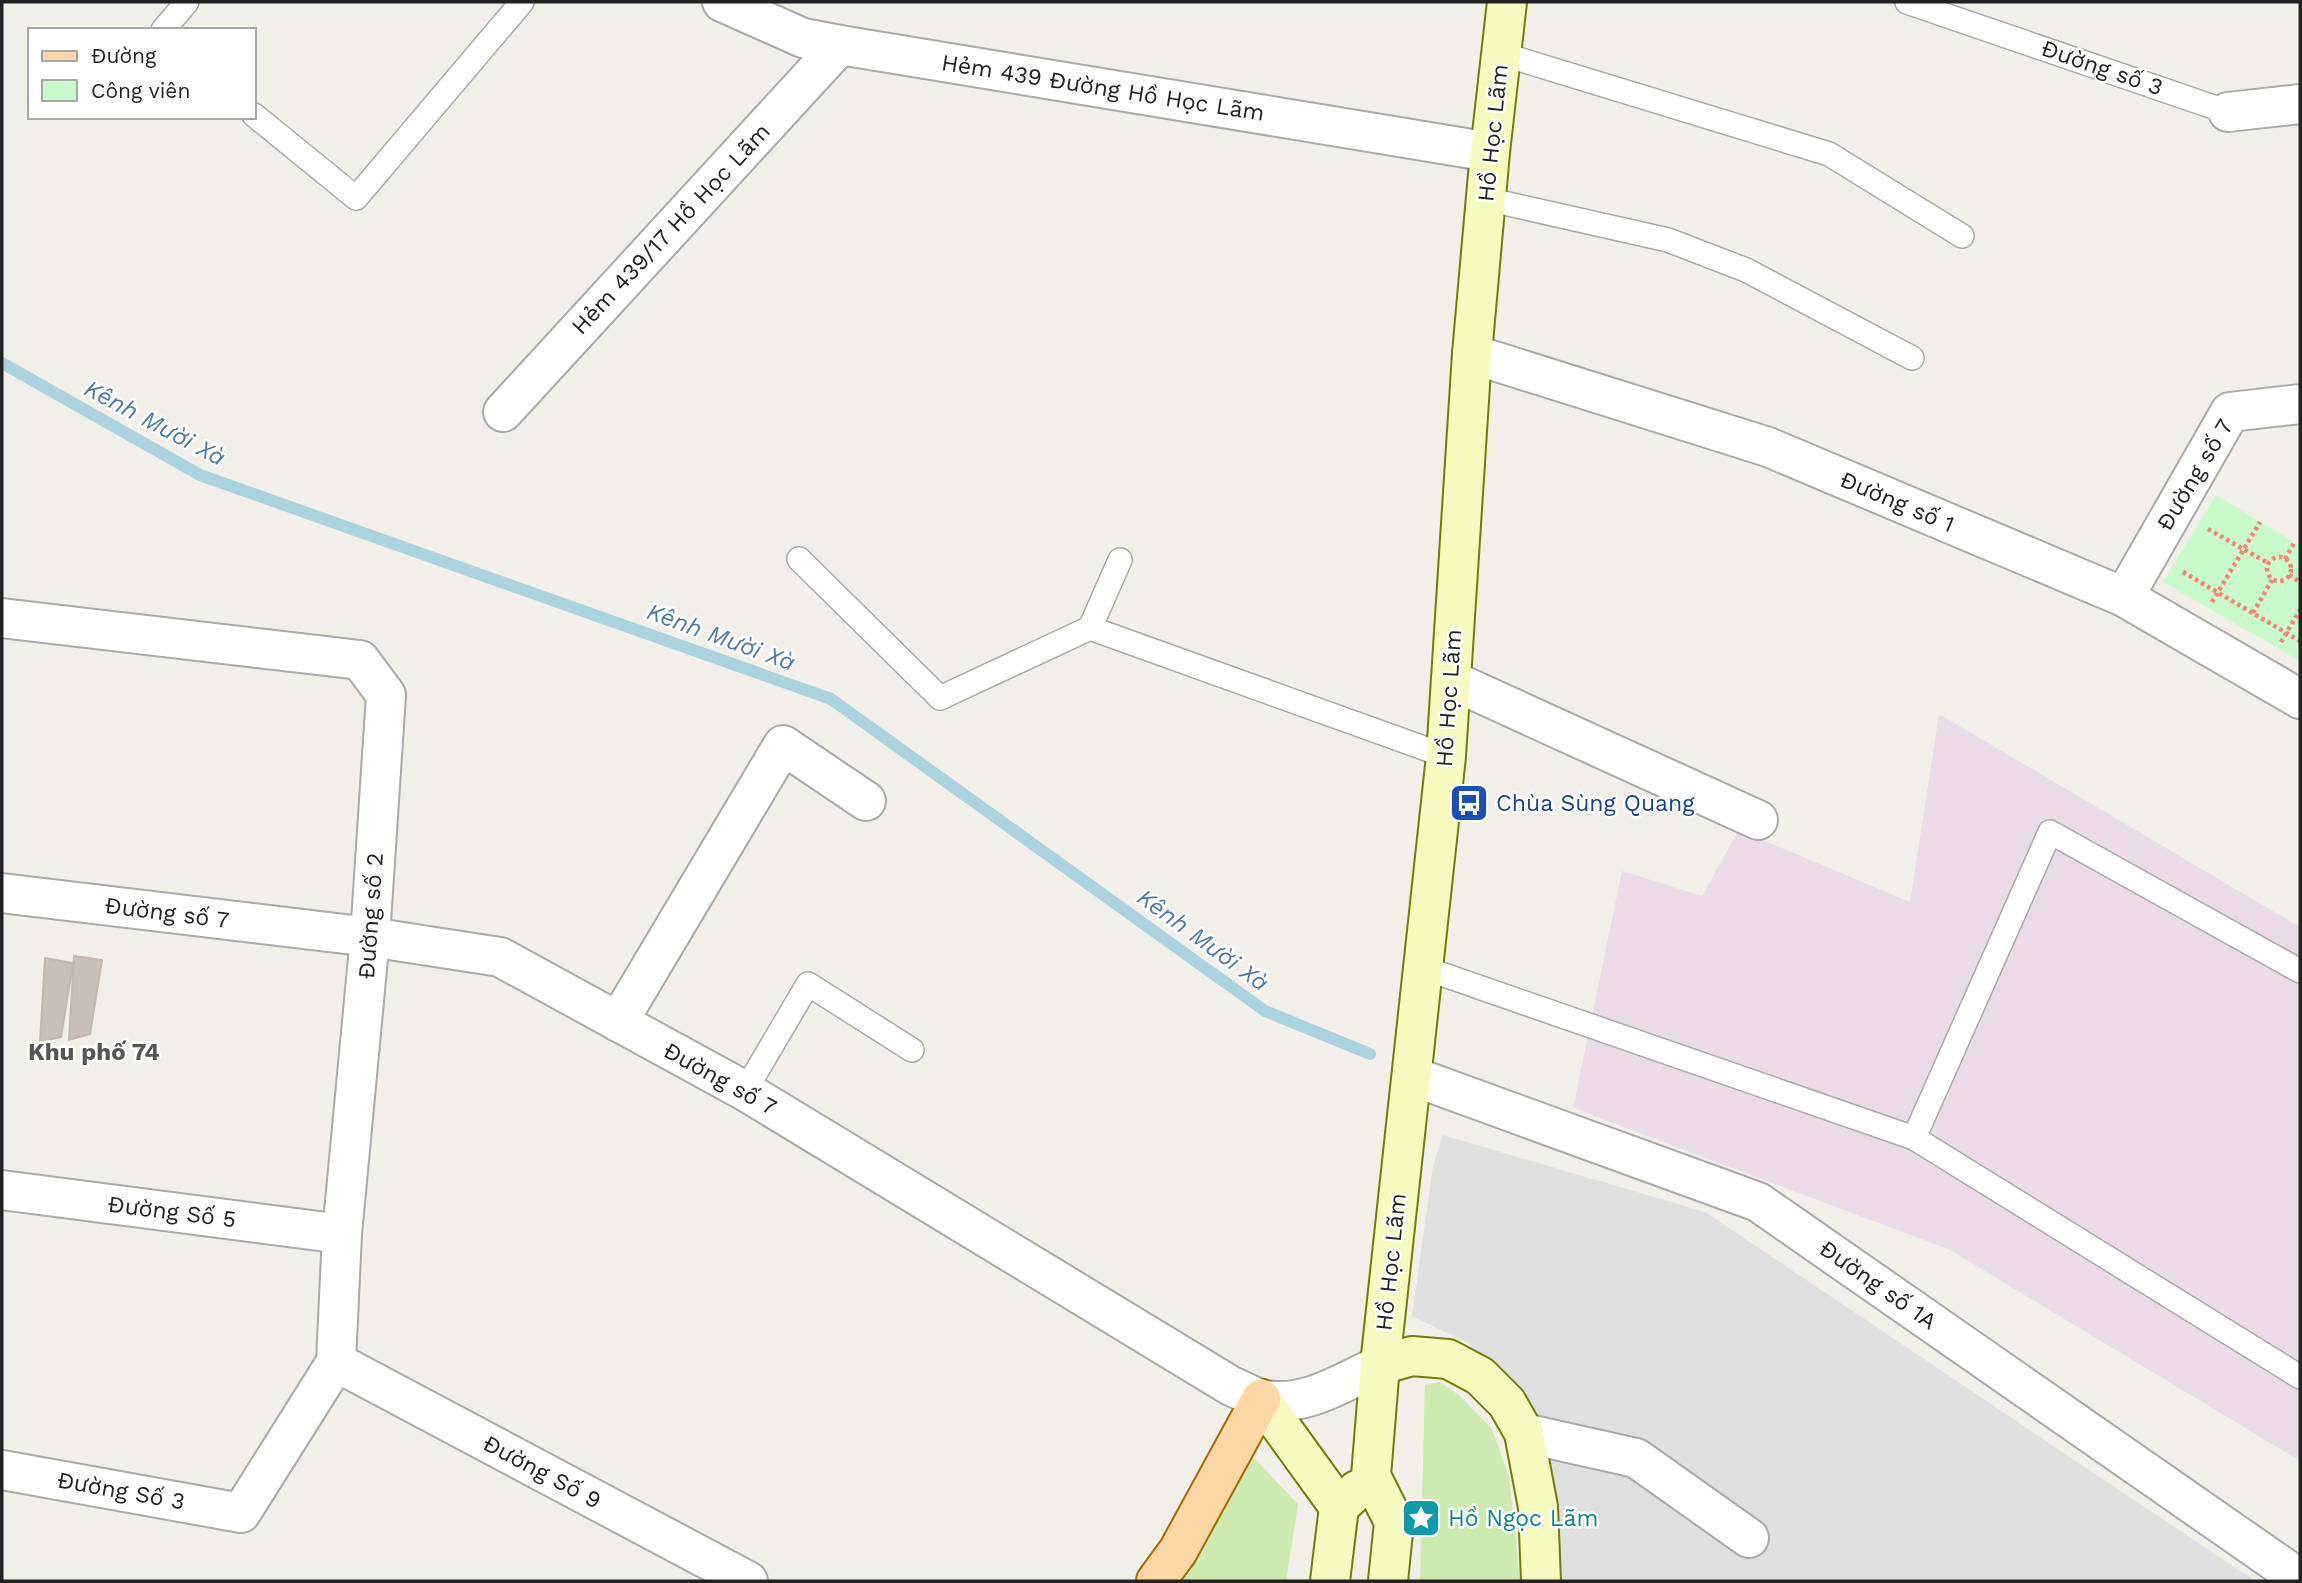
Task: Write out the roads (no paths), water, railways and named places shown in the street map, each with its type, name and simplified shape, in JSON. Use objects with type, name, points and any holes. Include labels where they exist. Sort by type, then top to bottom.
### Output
[{"type":"main road","name":"Hồ Học Lãm","points":[[1371,1476],[1380,1365],[1446,756],[1472,354],[1507,2]]},
{"type":"main road","points":[[1380,1365],[1412,1356],[1448,1359],[1480,1376],[1507,1403],[1524,1433],[1538,1507],[1541,1581]]},
{"type":"main road","points":[[1156,1581],[1178,1551],[1261,1399],[1339,1507]]},
{"type":"main road","points":[[1330,1581],[1339,1507],[1371,1476],[1394,1522],[1388,1581]]},
{"type":"street","name":"Hẻm 439 Đường Hồ Học Lãm","points":[[722,2],[803,38],[840,46],[1490,152]]},
{"type":"street","name":"Hẻm 439/17 Hồ Học Lãm","points":[[503,412],[840,46]]},
{"type":"street","name":"Đường số 3","points":[[2228,111],[2300,104]]},
{"type":"street","name":"Đường số 1","points":[[1472,354],[1768,447],[2124,597],[2300,699]]},
{"type":"street","name":"Đường số 7","points":[[2124,597],[2230,412],[2300,404]]},
{"type":"street","name":"Đường số 2","points":[[2,618],[360,660],[386,695],[370,937],[342,1234],[336,1362],[241,1513]]},
{"type":"street","points":[[1451,680],[1758,820]]},
{"type":"street","points":[[618,1022],[783,745],[866,801]]},
{"type":"street","name":"Đường số 7","points":[[2,893],[370,937],[500,957],[745,1091],[1231,1386],[1261,1399],[1296,1400],[1327,1391],[1380,1365]]},
{"type":"street","name":"Đường số 1A","points":[[1412,1076],[1758,1202],[2300,1579]]},
{"type":"street","name":"Đường Số 5","points":[[2,1190],[342,1234]]},
{"type":"street","name":"Đường Số 9","points":[[336,1362],[748,1581]]},
{"type":"street","points":[[1524,1433],[1636,1458],[1749,1538]]},
{"type":"street","name":"Đường Số 3","points":[[2,1470],[241,1513]]},
{"type":"lane","points":[[165,28],[187,2]]},
{"type":"lane","points":[[256,117],[356,198],[522,2]]},
{"type":"lane","name":"Đường số 3","points":[[1907,2],[2228,111]]},
{"type":"lane","points":[[1502,54],[1829,154],[1962,236]]},
{"type":"lane","points":[[1486,199],[1681,245],[1746,270],[1912,358]]},
{"type":"lane","points":[[799,559],[940,698],[1090,628],[1120,560]]},
{"type":"lane","points":[[1090,628],[1446,756]]},
{"type":"lane","points":[[1914,1138],[2050,832],[2300,971]]},
{"type":"lane","points":[[1424,968],[1914,1138],[2300,1377]]},
{"type":"lane","points":[[745,1091],[808,984],[912,1050]]},
{"type":"waterway","name":"Kênh Mười Xà","points":[[2,363],[200,475],[831,699],[1265,1011],[1370,1054]]},
{"type":"place","name":"Chùa Sùng Quang","points":[[1469,803]]},
{"type":"place","name":"Hồ Ngọc Lãm","points":[[1421,1518]]},
{"type":"district","name":"Khu phố 74","points":[[94,1052]]}]
